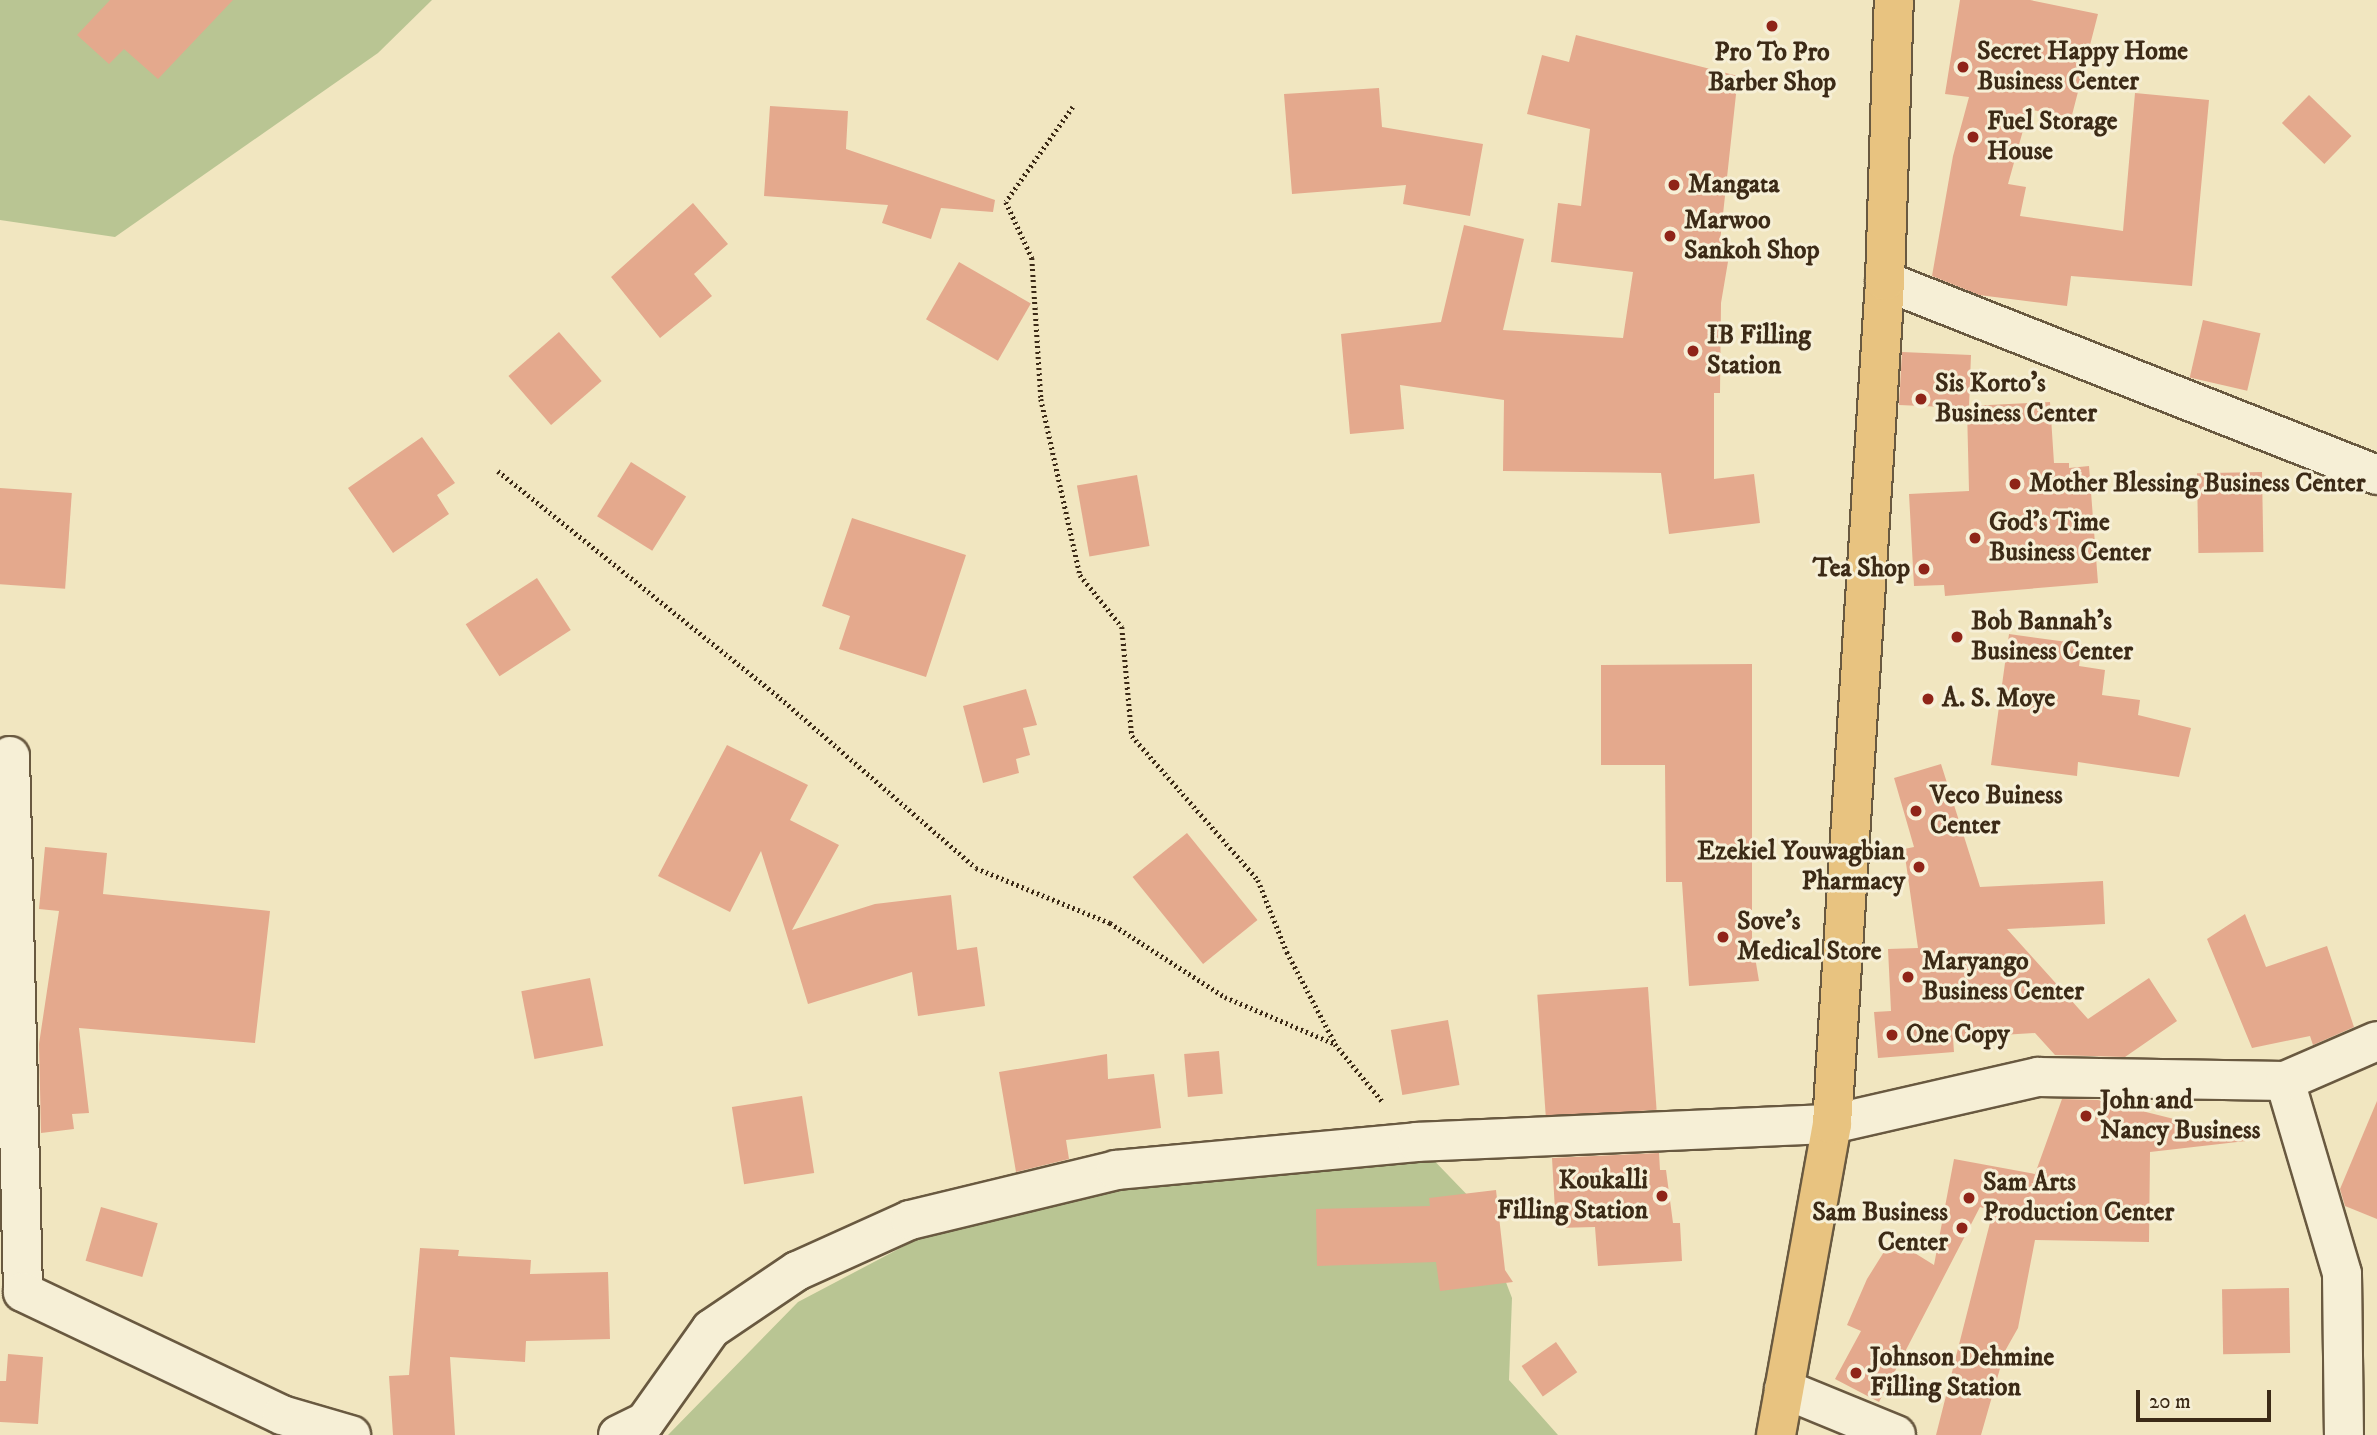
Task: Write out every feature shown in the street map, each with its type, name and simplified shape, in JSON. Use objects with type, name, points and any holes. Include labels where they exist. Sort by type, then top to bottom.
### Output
[{"type":"main road","points":[[1776,1435],[1832,1124],[1885,281],[1894,0]]},
{"type":"street","points":[[1885,281],[2377,475]]},
{"type":"street","points":[[10,756],[11,1290],[282,1415],[351,1435]]},
{"type":"street","points":[[633,1431],[711,1329],[797,1271],[910,1220],[1116,1170],[1416,1142],[1832,1124],[2038,1077],[2285,1081],[2377,1041]]},
{"type":"street","points":[[2285,1081],[2342,1274],[2344,1435]]},
{"type":"street","points":[[1784,1389],[1896,1435]]},
{"type":"path","points":[[1073,107],[1006,202],[1032,258],[1041,399],[1080,575],[1122,627],[1132,736],[1258,880],[1287,952],[1335,1044],[1416,1142]]},
{"type":"path","points":[[498,471],[779,698],[976,868],[1110,923],[1226,997],[1335,1044]]},
{"type":"green space","points":[[0,0],[432,0],[378,53],[115,237],[0,220]]},
{"type":"green space","points":[[1422,1148],[1476,1204],[1512,1298],[1509,1380],[1558,1435],[668,1435],[798,1302],[929,1233],[1127,1176]]},
{"type":"building","points":[[110,0],[233,0],[158,79],[124,49],[109,64],[77,35]]},
{"type":"building","points":[[1960,0],[2030,0],[2098,14],[2071,119],[2029,109],[2008,184],[2026,187],[2020,216],[2123,231],[2135,93],[2209,100],[2192,286],[2071,276],[2067,306],[1979,295],[1932,276],[1953,156],[1969,97],[1945,94]]},
{"type":"building","points":[[1576,35],[1738,76],[1720,242],[1731,244],[1721,303],[1720,393],[1714,393],[1714,479],[1754,474],[1760,523],[1669,534],[1661,473],[1503,471],[1504,400],[1400,385],[1404,429],[1350,434],[1341,334],[1441,322],[1464,225],[1524,239],[1503,330],[1623,338],[1633,272],[1551,262],[1558,203],[1581,206],[1590,129],[1527,114],[1542,55],[1569,62]]},
{"type":"building","points":[[1379,88],[1382,127],[1483,144],[1470,216],[1403,204],[1406,185],[1292,194],[1284,94]]},
{"type":"building","points":[[2309,95],[2351,136],[2324,164],[2282,123]]},
{"type":"building","points":[[770,106],[848,111],[846,149],[995,200],[993,212],[941,208],[931,239],[882,223],[888,205],[764,196]]},
{"type":"building","points":[[693,203],[728,244],[694,274],[712,296],[660,338],[611,277]]},
{"type":"building","points":[[959,262],[1031,304],[998,361],[926,319]]},
{"type":"building","points":[[2203,320],[2260,333],[2247,391],[2190,377]]},
{"type":"building","points":[[559,332],[602,381],[551,425],[508,376]]},
{"type":"building","points":[[1902,352],[1971,355],[1969,406],[2050,402],[2054,463],[2069,463],[2069,468],[2089,466],[2098,583],[1945,596],[1944,585],[1914,586],[1909,494],[1969,491],[1967,408],[1899,405]]},
{"type":"building","points":[[422,437],[455,483],[437,495],[449,514],[393,553],[348,488]]},
{"type":"building","points":[[631,462],[686,496],[652,551],[597,516]]},
{"type":"building","points":[[2262,472],[2263,552],[2198,553],[2197,473]]},
{"type":"building","points":[[1137,475],[1150,546],[1089,556],[1077,486]]},
{"type":"building","points":[[0,488],[72,493],[65,589],[0,584]]},
{"type":"building","points":[[852,518],[966,555],[926,677],[839,649],[850,616],[822,606]]},
{"type":"building","points":[[537,578],[571,630],[499,676],[466,624]]},
{"type":"building","points":[[2009,634],[2082,644],[2079,666],[2105,670],[2102,695],[2140,700],[2138,715],[2191,728],[2179,777],[2078,762],[2077,776],[1991,765]]},
{"type":"building","points":[[1752,664],[1752,939],[1759,981],[1689,986],[1682,882],[1666,882],[1665,765],[1601,765],[1601,665]]},
{"type":"building","points":[[1026,689],[1037,725],[1023,728],[1030,755],[1016,759],[1019,773],[983,783],[963,706]]},
{"type":"building","points":[[727,745],[808,785],[790,820],[839,845],[792,930],[875,904],[951,895],[957,950],[977,947],[985,1006],[918,1016],[912,972],[808,1004],[761,851],[730,912],[658,876]]},
{"type":"building","points":[[1941,764],[1980,887],[2103,881],[2105,924],[2007,929],[2088,1019],[2149,978],[2177,1021],[2125,1057],[2055,1055],[2035,1033],[1953,1038],[1954,1052],[1878,1058],[1874,1012],[1891,1011],[1888,949],[1918,948],[1904,849],[1914,847],[1894,778]]},
{"type":"building","points":[[1187,833],[1257,920],[1203,964],[1133,877]]},
{"type":"building","points":[[45,847],[107,853],[103,894],[270,911],[255,1043],[79,1028],[89,1113],[72,1114],[74,1129],[41,1133],[39,1044],[59,911],[39,909]]},
{"type":"building","points":[[2245,914],[2266,967],[2327,946],[2354,1027],[2313,1045],[2310,1036],[2252,1048],[2207,939]]},
{"type":"building","points":[[590,978],[603,1046],[534,1059],[521,991]]},
{"type":"building","points":[[1648,987],[1657,1110],[1546,1117],[1537,995]]},
{"type":"building","points":[[1448,1020],[1459,1085],[1402,1095],[1391,1030]]},
{"type":"building","points":[[1219,1051],[1223,1094],[1188,1097],[1184,1054]]},
{"type":"building","points":[[1107,1054],[1108,1079],[1154,1074],[1161,1128],[1066,1140],[1069,1159],[1016,1172],[999,1072]]},
{"type":"building","points":[[802,1096],[814,1173],[744,1184],[732,1107]]},
{"type":"building","points":[[2062,1099],[2098,1100],[2246,1137],[2246,1141],[2150,1152],[2149,1242],[2035,1240],[2018,1328],[2005,1351],[1981,1435],[1936,1435],[1993,1211],[1980,1207],[1879,1402],[1835,1379],[1861,1331],[1847,1325],[1867,1279],[1892,1239],[1934,1265],[1954,1159],[2035,1174]]},
{"type":"building","points":[[2377,1101],[2377,1219],[2345,1206],[2340,1189]]},
{"type":"building","points":[[1659,1153],[1660,1170],[1666,1170],[1673,1223],[1680,1223],[1682,1261],[1598,1266],[1595,1227],[1556,1228],[1552,1158]]},
{"type":"building","points":[[1496,1190],[1505,1270],[1513,1282],[1440,1291],[1436,1262],[1317,1266],[1316,1209],[1430,1206],[1429,1198]]},
{"type":"building","points":[[101,1207],[158,1223],[142,1277],[86,1261]]},
{"type":"building","points":[[420,1248],[459,1250],[458,1256],[531,1260],[530,1274],[608,1272],[610,1339],[526,1341],[525,1362],[450,1357],[455,1435],[393,1435],[389,1376],[409,1375]]},
{"type":"building","points":[[2289,1288],[2290,1353],[2223,1354],[2222,1289]]},
{"type":"building","points":[[1556,1342],[1577,1372],[1543,1396],[1522,1366]]},
{"type":"building","points":[[8,1354],[43,1357],[38,1424],[0,1422],[0,1381],[6,1381]]},
{"type":"place","name":"Pro To Pro Barber Shop","points":[[1772,26]]},
{"type":"place","name":"Secret Happy Home Business Center","points":[[1963,67]]},
{"type":"place","name":"Fuel Storage House","points":[[1973,137]]},
{"type":"place","name":"Mangata","points":[[1674,185]]},
{"type":"place","name":"Marwoo Sankoh Shop","points":[[1670,236]]},
{"type":"place","name":"IB Filling Station","points":[[1693,351]]},
{"type":"place","name":"Sis Korto's Business Center","points":[[1921,399]]},
{"type":"place","name":"Mother Blessing Business Center","points":[[2015,484]]},
{"type":"place","name":"God's Time Business Center","points":[[1975,538]]},
{"type":"place","name":"Tea Shop","points":[[1924,569]]},
{"type":"place","name":"Bob Bannah's Business Center","points":[[1957,637]]},
{"type":"place","name":"A. S. Moye","points":[[1928,699]]},
{"type":"place","name":"Veco Buiness Center","points":[[1916,811]]},
{"type":"place","name":"Ezekiel Youwagbian Pharmacy","points":[[1919,867]]},
{"type":"place","name":"Sove's Medical Store","points":[[1723,937]]},
{"type":"place","name":"Maryango Business Center","points":[[1908,977]]},
{"type":"place","name":"One Copy","points":[[1892,1035]]},
{"type":"place","name":"John and Nancy Business","points":[[2086,1116]]},
{"type":"place","name":"Koukalli Filling Station","points":[[1662,1196]]},
{"type":"place","name":"Sam Arts Production Center","points":[[1969,1198]]},
{"type":"place","name":"Sam Business Center","points":[[1962,1228]]},
{"type":"place","name":"Johnson Dehmine Filling Station","points":[[1856,1373]]}]
